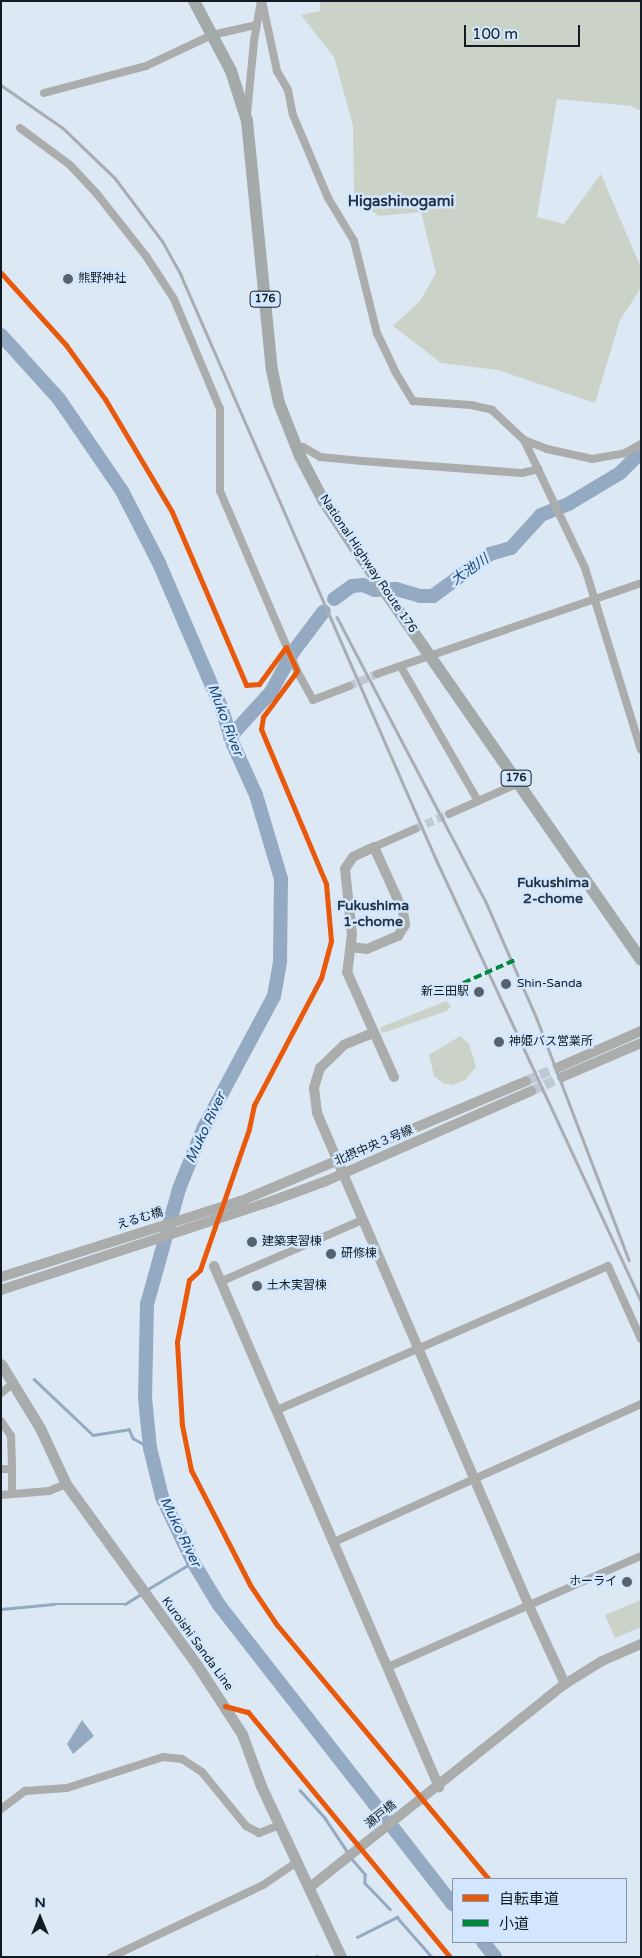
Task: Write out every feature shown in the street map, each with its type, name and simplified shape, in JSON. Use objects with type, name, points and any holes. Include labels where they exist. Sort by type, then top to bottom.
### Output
[{"type":"highway","name":"National Highway Route 176","points":[[194,1],[231,71],[247,121],[272,370],[279,403],[297,448],[323,500],[641,960]]},
{"type":"main road","name":"Kuroishi Sanda Line","points":[[1,1364],[40,1428],[66,1484],[197,1665],[242,1734],[261,1786],[341,1957]]},
{"type":"street","points":[[247,121],[256,25],[262,1]]},
{"type":"street","points":[[262,1],[277,71],[288,90],[293,116],[328,198],[354,240],[377,333],[413,401],[471,404],[492,410],[524,440],[570,532],[641,750]]},
{"type":"street","points":[[44,93],[146,66],[212,34],[256,25]]},
{"type":"street","points":[[20,128],[70,165],[97,194],[146,256],[174,299],[220,409],[220,491],[286,647],[313,700],[349,686]]},
{"type":"street","points":[[524,440],[547,449],[592,459],[625,453],[641,444]]},
{"type":"street","points":[[297,448],[303,447],[320,457],[362,461],[522,473],[539,469]]},
{"type":"street","points":[[377,674],[431,657],[592,598],[641,583]]},
{"type":"street","points":[[401,667],[478,801]]},
{"type":"street","points":[[449,814],[519,783]]},
{"type":"street","points":[[394,1077],[346,972],[351,947],[352,909],[345,869],[353,857],[415,829]]},
{"type":"street","points":[[351,947],[367,949],[398,936],[405,925],[403,911],[374,847]]},
{"type":"street","points":[[641,1031],[561,1072],[641,1043]]},
{"type":"street","points":[[373,1033],[335,1051],[320,1068],[316,1077],[315,1104],[342,1173],[418,1350],[529,1606],[565,1684]]},
{"type":"street","name":"北摂中央３号線","points":[[224,1216],[342,1173],[529,1086],[228,1204]]},
{"type":"street","name":"えるむ橋","points":[[1,1277],[228,1204]]},
{"type":"street","name":"えるむ橋","points":[[1,1290],[62,1268],[224,1216]]},
{"type":"street","points":[[222,1281],[362,1220]]},
{"type":"street","points":[[214,1266],[439,1787]]},
{"type":"street","points":[[277,1410],[608,1266],[641,1339]]},
{"type":"street","points":[[1,1393],[14,1383]]},
{"type":"street","points":[[334,1542],[641,1404]]},
{"type":"street","points":[[1,1421],[11,1436],[12,1494]]},
{"type":"street","points":[[1,1469],[12,1469]]},
{"type":"street","points":[[1,1496],[49,1491],[66,1484]]},
{"type":"street","points":[[388,1667],[641,1556]]},
{"type":"street","name":"瀬戸橋","points":[[310,1888],[422,1798],[439,1787],[565,1684],[602,1661],[641,1644]]},
{"type":"street","points":[[1,1809],[25,1791],[66,1788],[164,1757],[182,1759],[202,1772],[246,1826],[259,1833],[280,1825]]},
{"type":"street","points":[[111,1957],[263,1885],[297,1862]]},
{"type":"shaded area","points":[[320,1],[641,1],[641,111],[631,106],[557,99],[537,217],[564,224],[601,174],[641,268],[641,288],[620,320],[595,403],[498,370],[441,363],[393,326],[420,301],[436,273],[421,212],[379,216],[354,199],[353,126],[334,57],[301,15],[320,11]]},
{"type":"shaded area","points":[[446,1001],[451,1006],[447,1011],[383,1033],[380,1030],[381,1027]]},
{"type":"shaded area","points":[[460,1036],[469,1044],[476,1067],[465,1080],[452,1085],[444,1084],[434,1076],[429,1055]]},
{"type":"shaded area","points":[[641,1600],[641,1627],[615,1638],[605,1615]]},
{"type":"water","points":[[82,1720],[94,1736],[73,1754],[67,1744]]},
{"type":"waterway","name":"Muko River","points":[[1,335],[59,399],[122,491],[159,563],[221,707],[233,744],[256,795],[281,879],[280,962],[274,996],[204,1127],[179,1189],[147,1304],[145,1398],[150,1448],[162,1497],[193,1562],[219,1605],[452,1904]]},
{"type":"waterway","name":"大池川","points":[[334,599],[352,586],[363,585],[375,590],[396,589],[420,596],[433,596],[490,554],[511,548],[541,515],[570,503],[620,473],[641,452]]},
{"type":"waterway","name":"大池川","points":[[230,737],[271,692],[293,652],[324,611]]},
{"type":"waterway","points":[[34,1379],[93,1435],[129,1429],[133,1438],[150,1448]]},
{"type":"waterway","points":[[148,1589],[193,1562]]},
{"type":"waterway","points":[[1,1609],[54,1604],[125,1604],[141,1594]]},
{"type":"waterway","points":[[300,1790],[325,1818],[349,1854]]},
{"type":"waterway","points":[[352,1859],[365,1874],[365,1883],[390,1909]]},
{"type":"waterway","points":[[357,1937],[397,1917],[432,1957]]},
{"type":"waterway","name":"Muko River","points":[[484,1943],[495,1957]]},
{"type":"tunnel","points":[[349,686],[377,674]]},
{"type":"tunnel","points":[[415,829],[449,814]]},
{"type":"tunnel","points":[[526,1081],[559,1067]]},
{"type":"tunnel","points":[[531,1091],[562,1077]]},
{"type":"railway","points":[[1,85],[63,128],[115,178],[163,242],[181,275],[436,859],[641,1301]]},
{"type":"railway","points":[[337,617],[486,902],[537,1019],[629,1260]]},
{"type":"marked path","points":[[463,983],[515,960]]},
{"type":"cycle path","points":[[1,273],[66,345],[105,399],[172,512],[246,685],[259,684],[286,647],[297,671],[263,717],[261,729],[326,884],[331,941],[321,978],[254,1105],[249,1129],[200,1270],[189,1280],[177,1342],[182,1425],[191,1470],[250,1585],[277,1625],[488,1878]]},
{"type":"cycle path","points":[[225,1706],[248,1712],[450,1957]]},
{"type":"place","name":"熊野神社","points":[[68,279]]},
{"type":"place","name":"Shin-Sanda","points":[[506,984]]},
{"type":"place","name":"新三田駅","points":[[479,992]]},
{"type":"place","name":"神姫バス営業所","points":[[499,1042]]},
{"type":"place","name":"建築実習棟","points":[[252,1242]]},
{"type":"place","name":"研修棟","points":[[331,1254]]},
{"type":"place","name":"土木実習棟","points":[[257,1286]]},
{"type":"place","name":"ホーライ","points":[[627,1582]]},
{"type":"district","name":"Higashinogami","points":[[401,202]]},
{"type":"district","name":"Fukushima 2-chome","points":[[553,892]]},
{"type":"district","name":"Fukushima 1-chome","points":[[373,914]]}]
